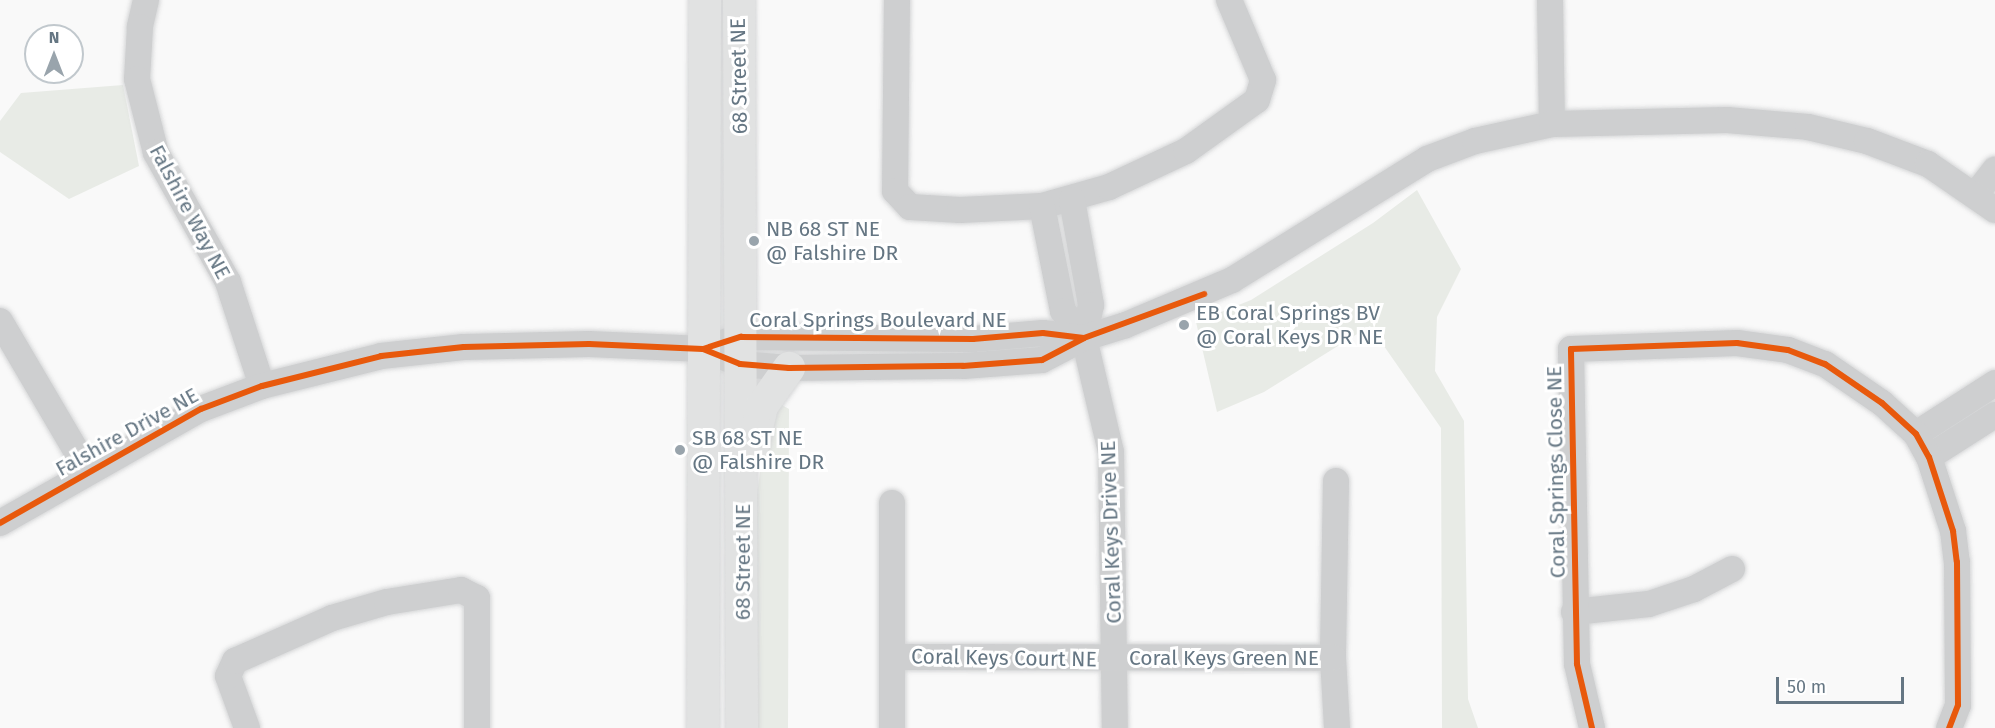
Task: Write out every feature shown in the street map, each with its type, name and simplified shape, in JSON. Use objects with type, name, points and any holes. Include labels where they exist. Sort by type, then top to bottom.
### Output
[{"type":"main road","name":"68 Street NE","points":[[703,728],[705,0]]},
{"type":"main road","name":"68 Street NE","points":[[739,0],[743,494],[742,728]]},
{"type":"main road","points":[[743,494],[762,406],[789,368]]},
{"type":"street","name":"Falshire Way NE","points":[[147,0],[140,27],[137,79],[153,144],[228,282],[262,386]]},
{"type":"street","points":[[897,0],[895,191],[910,207],[960,210],[1042,206],[1072,200],[1156,168],[1257,100],[1263,80],[1229,0]]},
{"type":"street","points":[[1550,0],[1552,123]]},
{"type":"street","name":"Coral Springs Boulevard NE","points":[[741,351],[789,368],[963,366],[1042,360],[1084,338],[1126,326],[1232,280],[1427,159],[1475,141],[1552,123],[1727,120],[1808,127],[1867,141],[1928,164],[1985,202]]},
{"type":"street","points":[[1985,202],[1995,170]]},
{"type":"street","points":[[1072,200],[1091,305],[1084,338]]},
{"type":"street","points":[[1042,206],[1063,311],[1084,338]]},
{"type":"street","points":[[0,321],[88,471]]},
{"type":"street","name":"Coral Springs Boulevard NE","points":[[703,348],[741,351],[973,339],[1043,333],[1084,338]]},
{"type":"street","name":"Coral Keys Drive NE","points":[[1084,338],[1111,452],[1115,728]]},
{"type":"street","name":"Coral Springs Close NE","points":[[1592,728],[1577,664],[1574,612],[1571,348],[1737,343],[1788,350],[1825,364],[1855,382],[1916,434],[1929,457],[1953,531],[1957,562],[1958,705],[1949,728]]},
{"type":"street","name":"Falshire Drive NE","points":[[0,523],[88,471],[201,409],[262,386],[381,356],[464,347],[589,344],[703,348]]},
{"type":"street","points":[[1916,434],[1995,383]]},
{"type":"street","points":[[1929,457],[1995,415]]},
{"type":"street","points":[[1336,481],[1333,658],[1336,728]]},
{"type":"street","points":[[892,503],[892,728]]},
{"type":"street","points":[[1574,612],[1649,604],[1694,589],[1732,569]]},
{"type":"street","points":[[247,728],[228,676],[235,661],[332,618],[387,602],[461,590],[477,598],[477,728]]},
{"type":"street","name":"Coral Keys Court NE","points":[[893,657],[1115,659]]},
{"type":"street","name":"Coral Keys Green NE","points":[[1115,659],[1333,658]]},
{"type":"shaded area","points":[[123,85],[139,166],[69,199],[0,152],[0,121],[21,93]]},
{"type":"shaded area","points":[[1417,190],[1461,269],[1437,317],[1435,371],[1464,421],[1468,699],[1478,728],[1442,728],[1441,428],[1370,326],[1264,392],[1217,412],[1196,322],[1251,300],[1373,223]]},
{"type":"shaded area","points":[[775,401],[789,409],[788,728],[752,728],[753,529],[765,430]]},
{"type":"cycle path","points":[[703,349],[740,364],[789,368],[963,366],[1042,360],[1084,338],[1204,294]]},
{"type":"cycle path","points":[[0,523],[201,409],[262,386],[381,356],[464,347],[589,344],[703,349],[741,337],[973,339],[1043,333],[1084,338]]},
{"type":"cycle path","points":[[1592,728],[1577,664],[1571,349],[1737,343],[1788,350],[1825,364],[1882,403],[1916,434],[1929,457],[1953,531],[1957,562],[1958,705],[1949,728]]},
{"type":"place","name":"NB 68 ST NE @ Falshire DR","points":[[754,241]]},
{"type":"place","name":"EB Coral Springs BV @ Coral Keys DR NE","points":[[1184,325]]},
{"type":"place","name":"SB 68 ST NE @ Falshire DR","points":[[680,450]]}]
